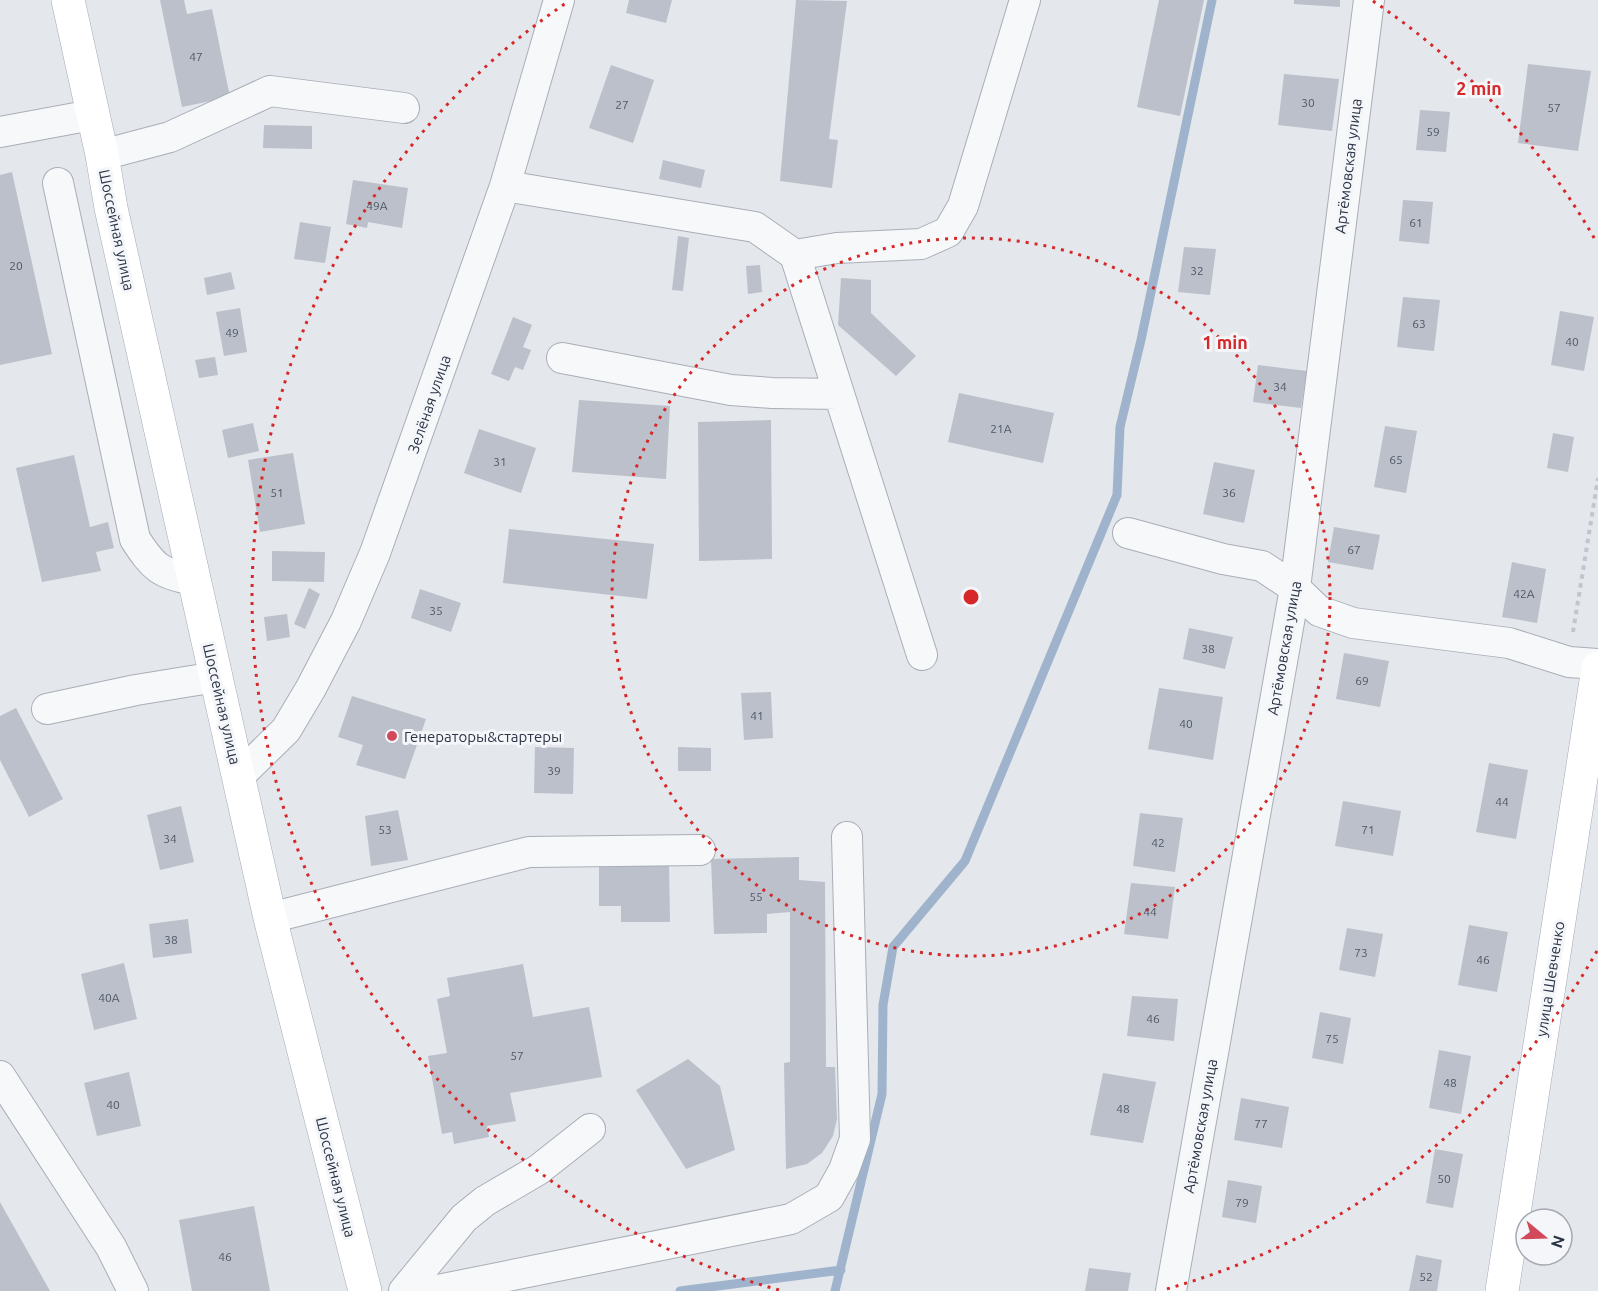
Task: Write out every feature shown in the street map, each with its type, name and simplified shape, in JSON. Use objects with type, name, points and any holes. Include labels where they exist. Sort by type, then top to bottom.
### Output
[{"type":"main road","name":"Шоссейная улица","points":[[68,0],[102,155],[111,208],[270,918],[365,1291]]},
{"type":"main road","name":"улица Шевченко","points":[[1502,1291],[1598,666]]},
{"type":"street","name":"Зелёная улица","points":[[238,777],[286,730],[346,621],[375,554],[404,478],[504,186],[559,0]]},
{"type":"street","points":[[795,255],[837,248],[921,244],[948,232],[963,206],[1025,0]]},
{"type":"street","name":"Артёмовская улица","points":[[1171,1291],[1295,588],[1369,0]]},
{"type":"street","points":[[102,155],[170,137],[270,91],[404,108]]},
{"type":"street","points":[[0,132],[92,115]]},
{"type":"street","points":[[58,183],[135,539],[151,563],[175,576],[194,580]]},
{"type":"street","points":[[504,186],[755,227],[795,255],[922,655]]},
{"type":"street","points":[[562,358],[731,390],[840,394]]},
{"type":"street","points":[[1128,532],[1222,559],[1262,566],[1295,588],[1319,611],[1353,623],[1509,643],[1569,662],[1598,666]]},
{"type":"street","points":[[47,709],[136,690],[216,677]]},
{"type":"street","points":[[433,1291],[494,1285],[791,1219],[828,1197],[844,1170],[855,1139],[847,837]]},
{"type":"street","points":[[270,918],[529,852],[700,850]]},
{"type":"street","points":[[0,1077],[111,1247],[133,1291]]},
{"type":"street","points":[[404,1291],[464,1218],[485,1201],[538,1170],[590,1129]]},
{"type":"building","points":[[160,0],[184,0],[187,14],[212,9],[230,97],[182,107]]},
{"type":"building","points":[[629,0],[672,0],[666,23],[626,13]]},
{"type":"building","points":[[796,0],[847,1],[829,139],[838,140],[832,188],[780,181]]},
{"type":"building","points":[[1159,0],[1204,0],[1180,116],[1137,107]]},
{"type":"building","points":[[1294,0],[1340,0],[1340,7],[1294,4]]},
{"type":"building","points":[[1528,64],[1591,71],[1578,151],[1518,143]]},
{"type":"building","points":[[611,65],[654,80],[633,143],[589,128]]},
{"type":"building","points":[[1284,74],[1339,79],[1332,131],[1278,125]]},
{"type":"building","points":[[1420,110],[1450,112],[1446,152],[1416,150]]},
{"type":"building","points":[[264,125],[312,126],[312,149],[263,148]]},
{"type":"building","points":[[663,160],[705,170],[701,188],[659,179]]},
{"type":"building","points":[[12,172],[52,354],[0,365],[0,175]]},
{"type":"building","points":[[353,180],[408,188],[402,228],[368,222],[367,228],[346,224]]},
{"type":"building","points":[[1403,200],[1433,202],[1429,244],[1399,241]]},
{"type":"building","points":[[300,222],[331,227],[325,263],[294,259]]},
{"type":"building","points":[[678,236],[689,238],[683,291],[672,290]]},
{"type":"building","points":[[1184,247],[1216,249],[1210,295],[1178,292]]},
{"type":"building","points":[[760,265],[762,292],[748,294],[746,266]]},
{"type":"building","points":[[231,272],[235,289],[207,295],[204,278]]},
{"type":"building","points":[[841,278],[871,280],[871,313],[916,356],[896,376],[838,325]]},
{"type":"building","points":[[1403,297],[1440,300],[1434,351],[1397,347]]},
{"type":"building","points":[[240,308],[247,352],[224,356],[216,312]]},
{"type":"building","points":[[1560,311],[1594,317],[1584,371],[1551,365]]},
{"type":"building","points":[[513,317],[532,325],[523,347],[531,350],[523,370],[515,367],[509,381],[491,374]]},
{"type":"building","points":[[215,357],[218,375],[199,378],[195,360]]},
{"type":"building","points":[[1258,365],[1307,371],[1301,408],[1253,402]]},
{"type":"building","points":[[959,393],[1054,413],[1043,463],[948,442]]},
{"type":"building","points":[[579,400],[670,406],[666,479],[572,472]]},
{"type":"building","points":[[771,420],[772,559],[699,561],[698,422]]},
{"type":"building","points":[[253,423],[259,451],[228,458],[222,430]]},
{"type":"building","points":[[1385,426],[1417,431],[1406,493],[1374,487]]},
{"type":"building","points":[[479,429],[536,448],[521,493],[464,473]]},
{"type":"building","points":[[1553,433],[1574,437],[1568,472],[1547,468]]},
{"type":"building","points":[[293,453],[305,524],[260,532],[248,460]]},
{"type":"building","points":[[74,455],[90,527],[108,522],[114,548],[96,552],[101,571],[42,582],[16,468]]},
{"type":"building","points":[[1214,462],[1255,470],[1244,523],[1203,514]]},
{"type":"building","points":[[1334,527],[1380,535],[1373,570],[1328,562]]},
{"type":"building","points":[[509,529],[654,544],[647,599],[503,583]]},
{"type":"building","points":[[272,551],[325,552],[324,582],[272,581]]},
{"type":"building","points":[[1512,562],[1546,569],[1537,623],[1502,617]]},
{"type":"building","points":[[309,588],[320,594],[305,629],[294,624]]},
{"type":"building","points":[[420,589],[461,603],[451,632],[411,618]]},
{"type":"building","points":[[287,614],[290,637],[267,641],[264,617]]},
{"type":"building","points":[[1189,628],[1233,637],[1225,669],[1183,659]]},
{"type":"building","points":[[1344,653],[1389,661],[1380,707],[1336,699]]},
{"type":"building","points":[[1159,688],[1223,697],[1213,760],[1148,749]]},
{"type":"building","points":[[771,692],[773,738],[744,740],[741,693]]},
{"type":"building","points":[[352,696],[426,719],[405,779],[356,765],[363,745],[338,737]]},
{"type":"building","points":[[16,708],[63,799],[29,817],[0,760],[0,716]]},
{"type":"building","points":[[535,747],[574,748],[573,794],[534,793]]},
{"type":"building","points":[[678,747],[711,748],[711,771],[678,771]]},
{"type":"building","points":[[1489,763],[1528,770],[1516,839],[1476,832]]},
{"type":"building","points":[[1343,801],[1401,811],[1393,856],[1335,846]]},
{"type":"building","points":[[181,806],[194,862],[160,870],[147,815]]},
{"type":"building","points":[[398,810],[408,860],[371,866],[365,816]]},
{"type":"building","points":[[1140,813],[1183,818],[1175,872],[1133,866]]},
{"type":"building","points":[[799,857],[799,880],[825,882],[826,1067],[835,1067],[837,1119],[833,1136],[822,1153],[807,1164],[786,1169],[784,1063],[790,1062],[790,912],[767,914],[767,933],[714,934],[711,859]]},
{"type":"building","points":[[669,861],[670,922],[621,922],[621,906],[599,906],[599,862]]},
{"type":"building","points":[[1131,883],[1175,887],[1168,939],[1124,934]]},
{"type":"building","points":[[188,919],[192,953],[153,958],[149,924]]},
{"type":"building","points":[[1469,925],[1508,932],[1497,992],[1458,985]]},
{"type":"building","points":[[1347,928],[1383,934],[1375,977],[1339,970]]},
{"type":"building","points":[[124,963],[137,1019],[94,1030],[81,974]]},
{"type":"building","points":[[523,964],[533,1017],[589,1007],[602,1077],[510,1093],[516,1121],[487,1126],[489,1137],[454,1144],[452,1132],[442,1134],[428,1056],[447,1053],[437,999],[450,996],[447,978]]},
{"type":"building","points":[[1132,996],[1178,999],[1174,1041],[1127,1036]]},
{"type":"building","points":[[1320,1012],[1351,1018],[1343,1064],[1312,1058]]},
{"type":"building","points":[[1439,1050],[1471,1056],[1461,1114],[1429,1108]]},
{"type":"building","points":[[688,1059],[720,1086],[735,1150],[686,1169],[636,1090]]},
{"type":"building","points":[[129,1072],[141,1126],[97,1136],[84,1083]]},
{"type":"building","points":[[1103,1073],[1156,1082],[1143,1143],[1090,1135]]},
{"type":"building","points":[[1241,1098],[1289,1107],[1282,1148],[1234,1140]]},
{"type":"building","points":[[1435,1149],[1463,1154],[1453,1208],[1426,1203]]},
{"type":"building","points":[[1228,1180],[1262,1186],[1256,1223],[1222,1217]]},
{"type":"building","points":[[0,1202],[50,1291],[0,1291]]},
{"type":"building","points":[[254,1206],[270,1291],[192,1291],[179,1220]]},
{"type":"building","points":[[1416,1255],[1442,1260],[1437,1291],[1409,1291]]},
{"type":"building","points":[[1089,1268],[1131,1273],[1128,1291],[1085,1291]]},
{"type":"waterway","points":[[835,1291],[882,1094],[883,1005],[893,947],[965,861],[1117,495],[1120,427],[1141,340],[1212,0]]},
{"type":"waterway","points":[[680,1291],[841,1270]]},
{"type":"place","name":"Генераторы&стартеры","points":[[392,736]]}]
